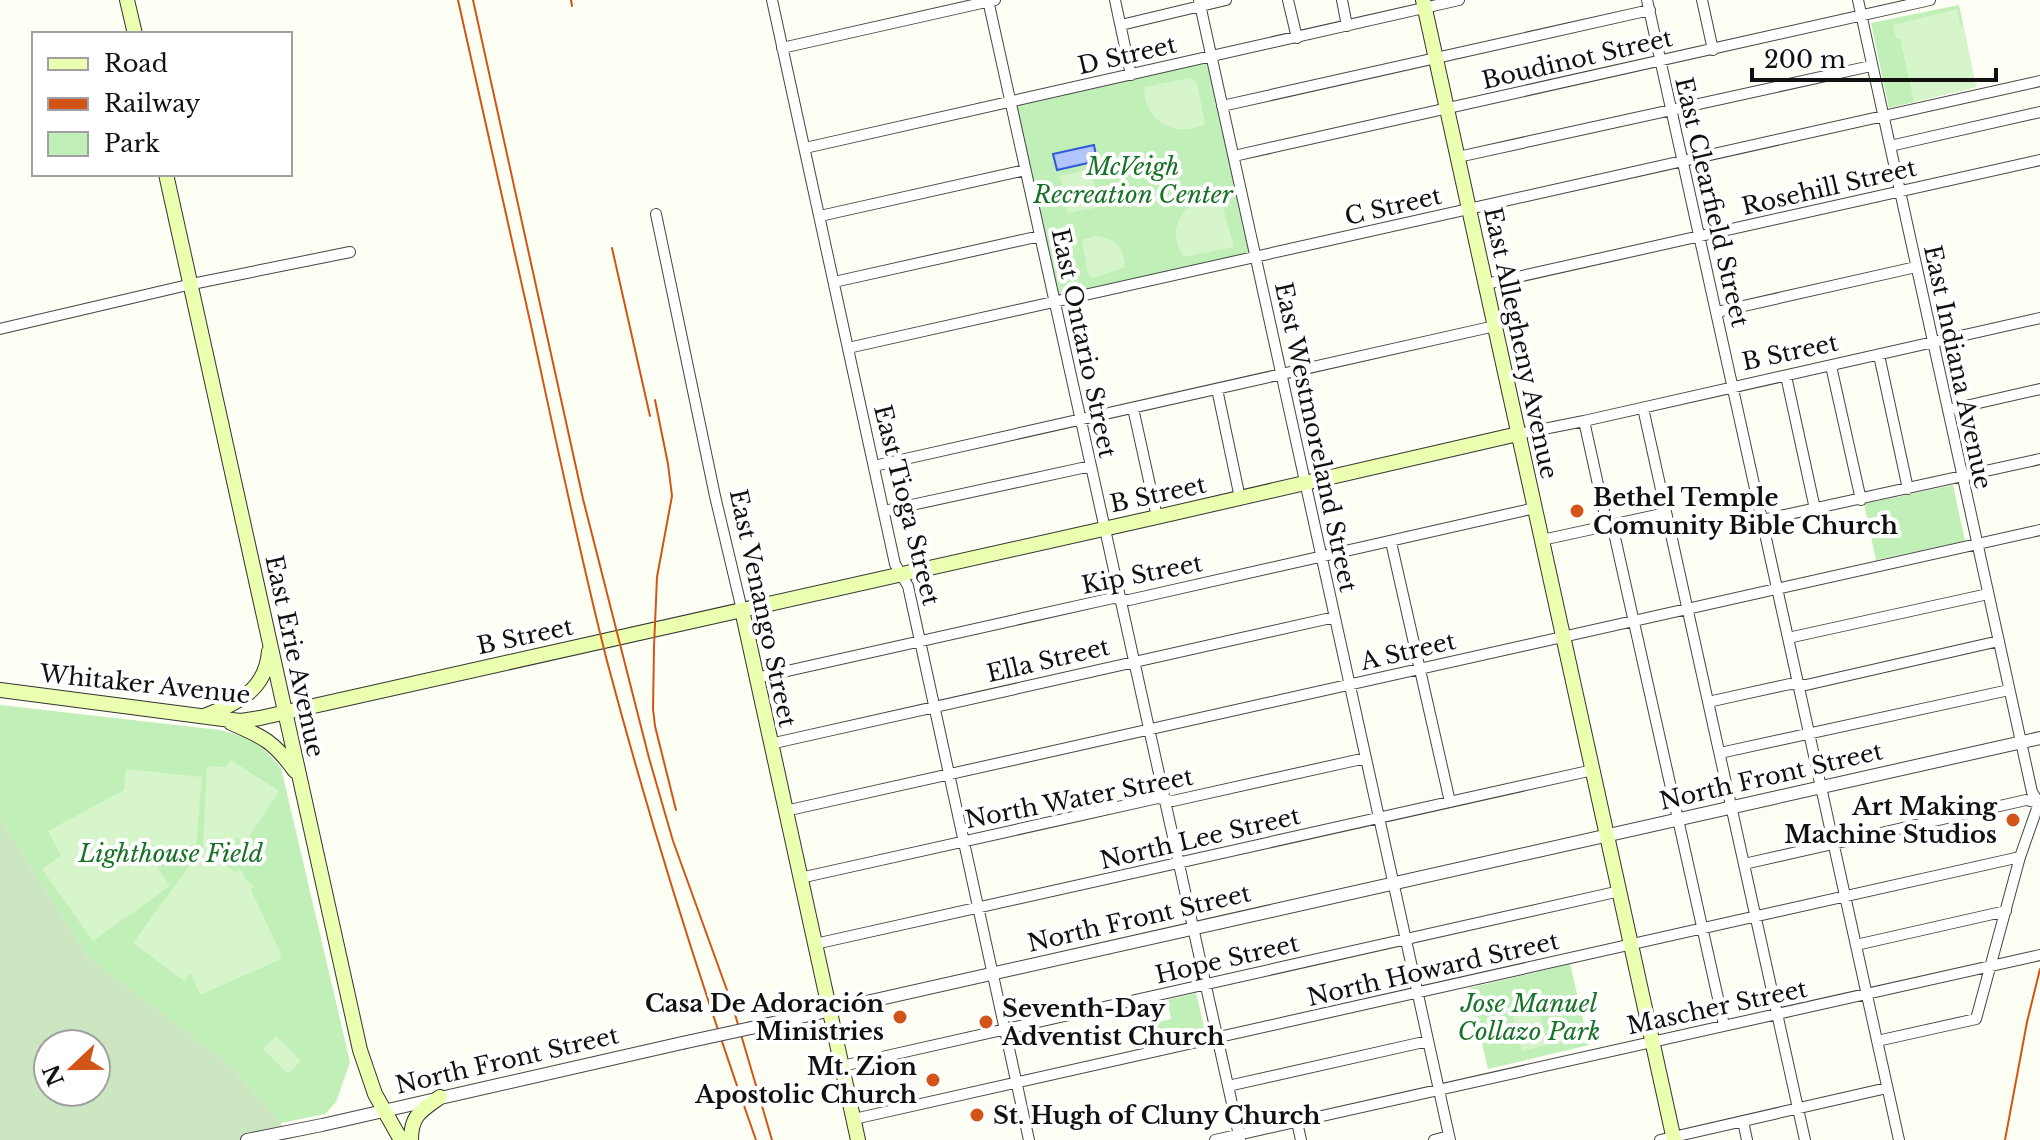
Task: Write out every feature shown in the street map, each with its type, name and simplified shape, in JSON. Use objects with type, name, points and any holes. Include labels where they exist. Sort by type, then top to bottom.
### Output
[{"type":"main road","points":[[127,0],[135,32]]},
{"type":"main road","name":"East Allegheny Avenue","points":[[1424,4],[1653,1041],[1669,1139]]},
{"type":"main road","name":"East Erie Avenue","points":[[166,176],[360,1050],[371,1086],[401,1140]]},
{"type":"main road","name":"B Street","points":[[285,712],[1518,434]]},
{"type":"main road","name":"East Venango Street","points":[[742,610],[858,1140]]},
{"type":"main road","points":[[203,717],[236,704],[252,691],[265,671],[270,655],[269,639]]},
{"type":"main road","name":"Whitaker Avenue","points":[[0,690],[241,721],[285,712]]},
{"type":"main road","points":[[223,719],[272,742],[296,772],[300,784]]},
{"type":"main road","points":[[411,1140],[414,1119],[440,1097]]},
{"type":"street","name":"East Tioga Street","points":[[772,0],[895,564],[908,586],[1029,1140]]},
{"type":"street","points":[[782,48],[991,0]]},
{"type":"street","name":"East Ontario Street","points":[[991,0],[1025,170],[1240,1137]]},
{"type":"street","points":[[1115,0],[1131,75]]},
{"type":"street","points":[[1121,25],[1200,3],[1226,0]]},
{"type":"street","points":[[1288,0],[1297,38]]},
{"type":"street","points":[[1342,0],[1347,26]]},
{"type":"street","name":"D Street","points":[[805,148],[1297,38],[1424,4],[1459,0]]},
{"type":"street","points":[[1702,0],[1713,50]]},
{"type":"street","name":"East Indiana Avenue","points":[[1858,0],[1976,544],[2032,792],[2039,802]]},
{"type":"street","name":"Boudinot Street","points":[[1234,156],[1930,0]]},
{"type":"street","name":"East Westmoreland Street","points":[[1200,3],[1450,1138]]},
{"type":"street","points":[[1222,106],[1435,58],[1648,5]]},
{"type":"street","name":"East Clearfield Street","points":[[1648,5],[1899,1140]]},
{"type":"street","points":[[1458,157],[1871,66]]},
{"type":"street","name":"C Street","points":[[848,348],[2040,81]]},
{"type":"street","points":[[1890,146],[2040,112]]},
{"type":"street","name":"Rosehill Street","points":[[1486,284],[2040,160]]},
{"type":"street","points":[[820,216],[1025,170]]},
{"type":"street","name":"East Venango Street","points":[[656,214],[742,610]]},
{"type":"street","points":[[834,282],[1040,236]]},
{"type":"street","points":[[0,329],[350,252]]},
{"type":"street","points":[[1717,312],[1916,267]]},
{"type":"street","name":"B Street","points":[[1518,434],[2040,318]]},
{"type":"street","points":[[874,466],[1495,326]]},
{"type":"street","points":[[1879,355],[1908,489]]},
{"type":"street","points":[[1831,366],[1861,500]]},
{"type":"street","points":[[1786,376],[1815,509]]},
{"type":"street","points":[[1217,389],[1240,498]]},
{"type":"street","points":[[1948,410],[2040,389]]},
{"type":"street","points":[[1133,408],[1157,517]]},
{"type":"street","points":[[1643,408],[1805,1140]]},
{"type":"street","points":[[1584,421],[1634,621],[1724,1025]]},
{"type":"street","points":[[1762,520],[2040,459]]},
{"type":"street","points":[[884,511],[1091,466]]},
{"type":"street","name":"Kip Street","points":[[756,678],[1113,598],[1129,600],[1535,508]]},
{"type":"street","points":[[1542,540],[1666,513]]},
{"type":"street","name":"A Street","points":[[785,811],[2040,530]]},
{"type":"street","points":[[1391,542],[1450,802]]},
{"type":"street","points":[[1788,638],[1988,594]]},
{"type":"street","name":"Ella Street","points":[[770,744],[1335,617]]},
{"type":"street","points":[[1708,702],[1790,684],[1806,685],[1999,641]]},
{"type":"street","points":[[1720,753],[2009,690]]},
{"type":"street","name":"North Front Street","points":[[247,1140],[2040,738]]},
{"type":"street","name":"North Water Street","points":[[800,878],[1158,798],[1173,801],[1366,758]]},
{"type":"street","name":"North Lee Street","points":[[815,944],[1593,770]]},
{"type":"street","points":[[1744,864],[2026,800],[2039,802],[2020,857],[1976,1019],[1877,1041]]},
{"type":"street","name":"North Howard Street","points":[[854,1119],[2020,857]]},
{"type":"street","name":"Hope Street","points":[[842,1066],[1620,891]]},
{"type":"street","points":[[1856,945],[2006,911]]},
{"type":"street","name":"Mascher Street","points":[[1215,1140],[1240,1137],[1439,1089],[2040,955]]},
{"type":"street","points":[[1228,1086],[1428,1041]]},
{"type":"street","points":[[1669,1139],[1887,1088]]},
{"type":"street","points":[[1743,1121],[1747,1140]]},
{"type":"street","points":[[1297,1122],[1301,1140]]},
{"type":"street","points":[[1434,1140],[1450,1138]]},
{"type":"green space","points":[[1959,5],[1976,87],[1889,108],[1871,23]]},
{"type":"green space","points":[[1957,9],[1976,87],[1914,102],[1900,38],[1896,38],[1893,25]]},
{"type":"green space","name":"McVeigh Recreation Center","points":[[1211,57],[1256,257],[1055,302],[1010,101]]},
{"type":"green space","points":[[1190,78],[1197,82],[1205,124],[1183,129],[1163,124],[1149,109],[1144,87]]},
{"type":"green space","points":[[1091,169],[1099,207],[1068,213],[1060,176]]},
{"type":"green space","points":[[1206,200],[1221,201],[1234,247],[1184,257],[1176,239],[1178,222],[1188,208]]},
{"type":"green space","points":[[1096,236],[1117,245],[1123,254],[1125,267],[1093,278],[1088,274],[1082,240]]},
{"type":"green space","points":[[1953,485],[1965,541],[1876,560],[1864,504]]},
{"type":"green space","name":"Lighthouse Field","points":[[0,705],[220,730],[254,742],[281,768],[350,1062],[336,1102],[325,1114],[281,1123],[231,1066],[88,957],[0,818]]},
{"type":"green space","points":[[231,760],[279,791],[245,843],[236,837],[235,850],[204,849],[235,872],[241,870],[246,880],[254,886],[251,890],[281,954],[279,960],[200,995],[191,973],[184,981],[133,943],[192,862],[151,858],[170,886],[93,941],[42,869],[61,856],[48,831],[124,790],[126,769],[202,777],[195,859],[203,848],[207,766],[226,767]]},
{"type":"green space","points":[[0,818],[88,957],[231,1066],[281,1123],[286,1140],[0,1140]]},
{"type":"green space","name":"Jose Manuel Collazo Park","points":[[1570,964],[1589,1045],[1488,1069],[1469,988]]},
{"type":"green space","points":[[1196,993],[1205,1031],[1153,1043],[1148,1024],[1171,1019],[1167,1000]]},
{"type":"green space","points":[[1539,1011],[1543,1027],[1517,1033],[1513,1017]]},
{"type":"green space","points":[[1544,1029],[1547,1045],[1522,1051],[1518,1035]]},
{"type":"green space","points":[[276,1036],[301,1061],[288,1074],[263,1049]]},
{"type":"water","points":[[1094,145],[1097,161],[1057,170],[1053,154]]},
{"type":"railway","points":[[458,0],[607,661],[677,902],[756,1140]]},
{"type":"railway","points":[[473,0],[583,499],[649,758],[673,841],[732,1004],[772,1140]]},
{"type":"railway","points":[[571,0],[572,6]]},
{"type":"railway","points":[[612,248],[650,416]]},
{"type":"railway","points":[[655,400],[672,496],[657,577],[653,709],[676,810]]},
{"type":"railway","points":[[2005,1140],[2040,969]]},
{"type":"place","name":"Bethel Temple Comunity Bible Church","points":[[1577,511]]},
{"type":"place","name":"Art Making Machine Studios","points":[[2013,820]]},
{"type":"place","name":"Casa De Adoración Ministries","points":[[900,1017]]},
{"type":"place","name":"Seventh-Day Adventist Church","points":[[986,1022]]},
{"type":"place","name":"Mt. Zion Apostolic Church","points":[[933,1080]]},
{"type":"place","name":"St. Hugh of Cluny Church","points":[[977,1115]]}]
